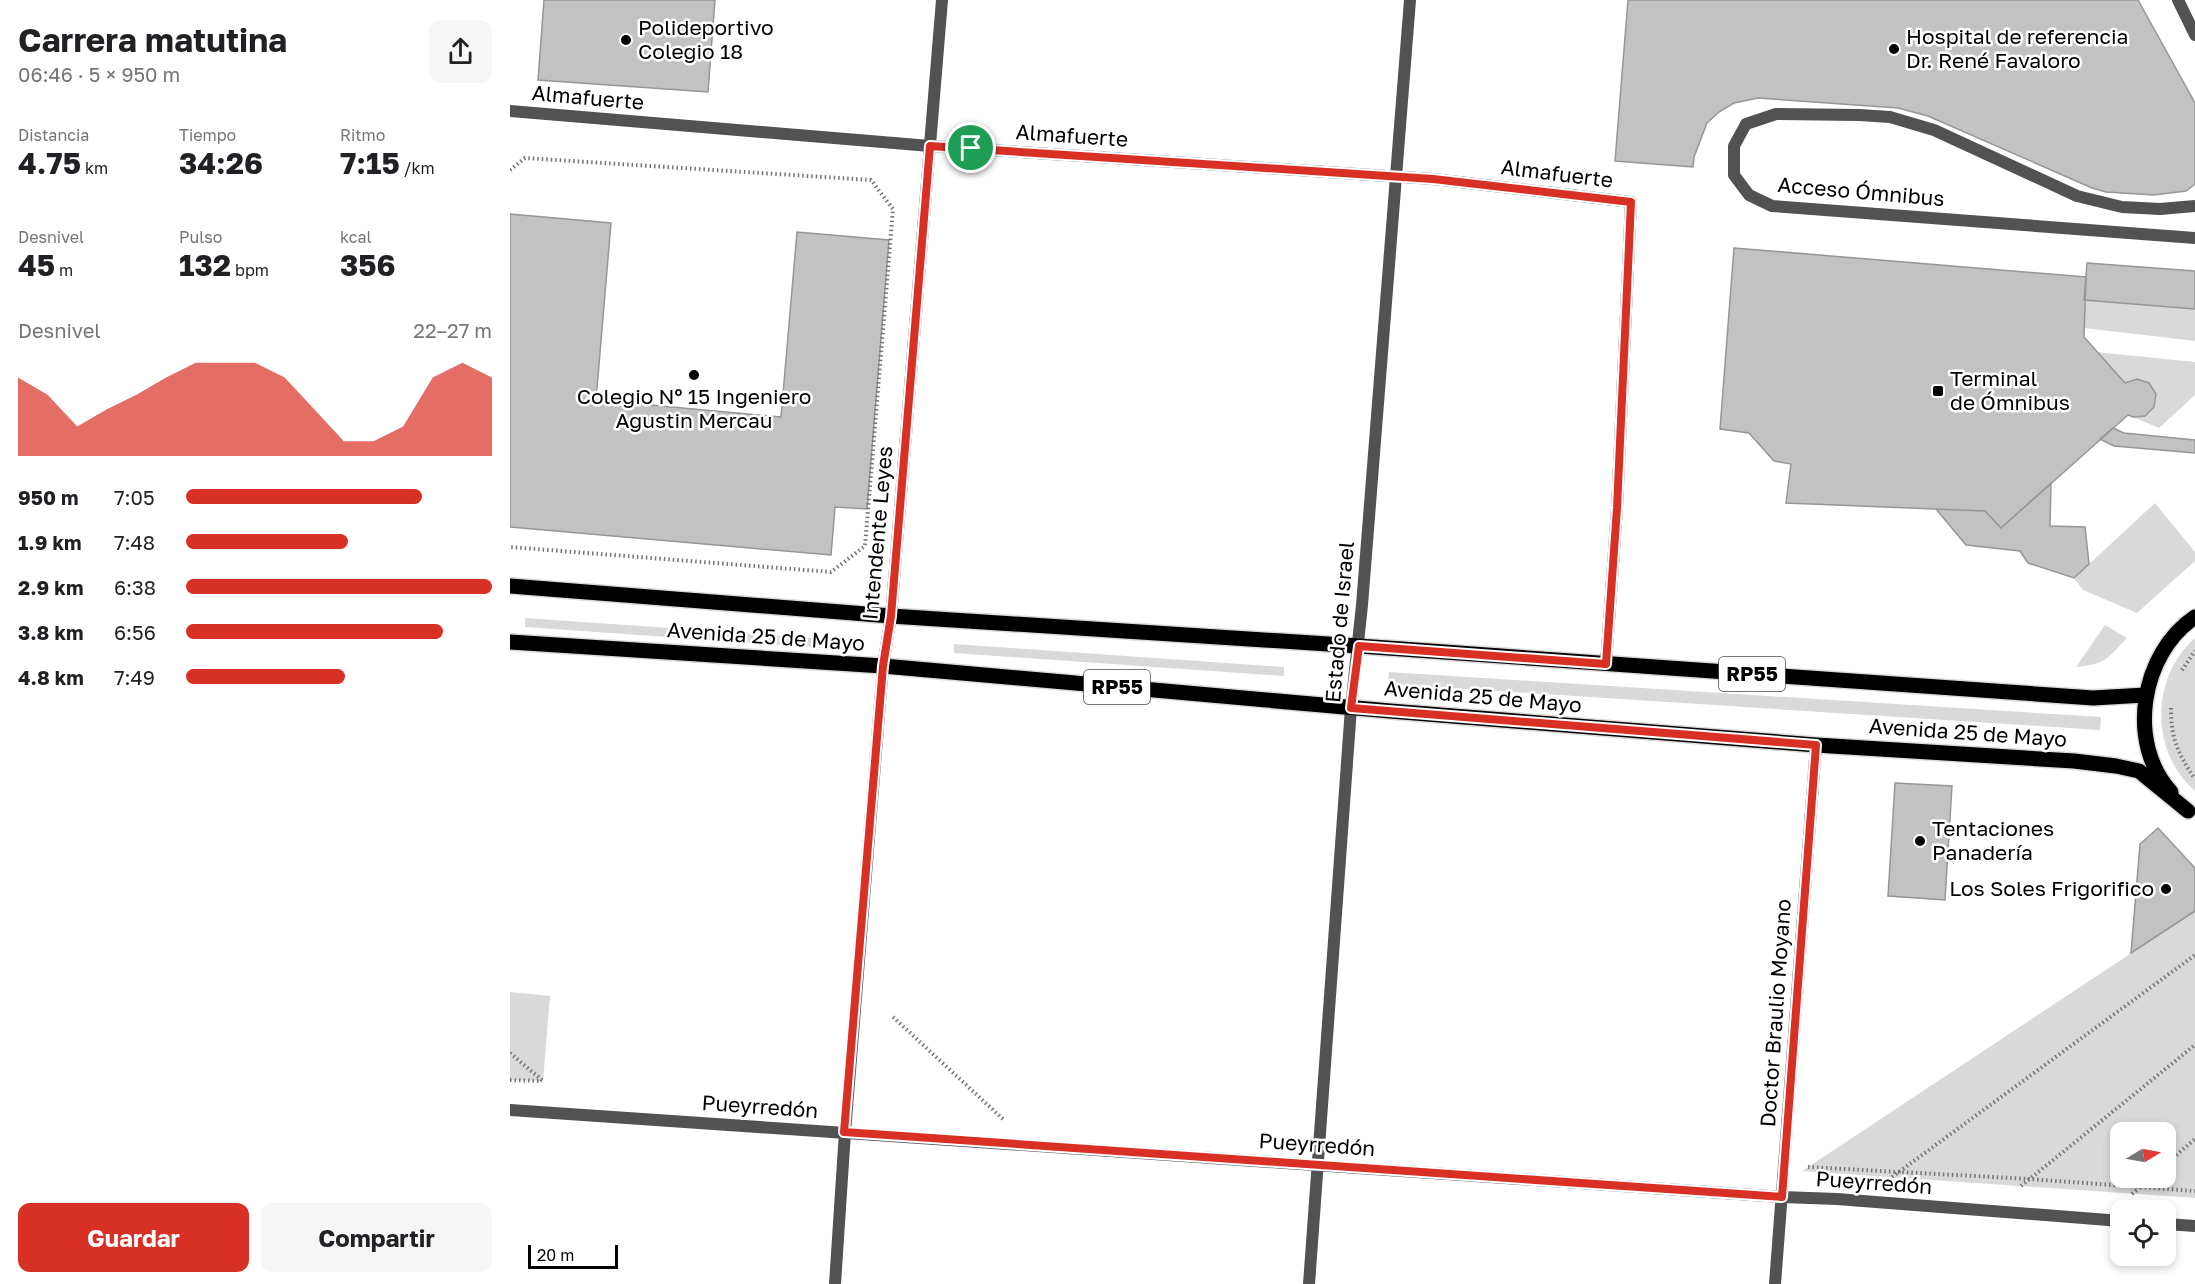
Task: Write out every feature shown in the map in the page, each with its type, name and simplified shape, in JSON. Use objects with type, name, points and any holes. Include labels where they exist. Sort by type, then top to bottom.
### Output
[{"type":"main road","name":"Avenida 25 de Mayo","points":[[510,586],[891,616],[1359,646],[2093,698],[2145,695]]},
{"type":"main road","name":"Avenida 25 de Mayo","points":[[2192,813],[2166,787],[2152,759],[2145,727],[2145,695],[2152,670],[2164,648],[2195,617]]},
{"type":"main road","name":"Avenida 25 de Mayo","points":[[510,642],[883,666],[1351,708],[1816,745],[2074,761],[2139,771],[2192,813]]},
{"type":"street","name":"Intendente Leyes","points":[[835,1284],[844,1132],[883,666],[891,616],[942,0]]},
{"type":"street","name":"Estado de Israel","points":[[1309,1284],[1351,708],[1359,646],[1410,0]]},
{"type":"street","points":[[2178,0],[2195,35]]},
{"type":"street","name":"Almafuerte","points":[[510,111],[930,146],[1433,179],[1631,202],[1617,508],[1606,664]]},
{"type":"street","name":"Acceso Ómnibus","points":[[2195,206],[2160,209],[2122,207],[2077,196],[1945,135],[1890,117],[1776,114],[1746,124],[1734,146],[1734,175],[1749,195],[1772,206],[2195,238]]},
{"type":"street","name":"Doctor Braulio Moyano","points":[[1775,1284],[1816,745]]},
{"type":"street","name":"Pueyrredón","points":[[510,1110],[1837,1199],[2110,1220]]},
{"type":"street","points":[[2176,1225],[2195,1226]]},
{"type":"path","points":[[510,170],[525,158],[871,180],[893,209],[865,546],[831,572],[510,547]]},
{"type":"path","points":[[2179,675],[2195,651]]},
{"type":"path","points":[[2171,701],[2171,729],[2179,757],[2195,779]]},
{"type":"path","points":[[1892,1177],[2195,955]]},
{"type":"path","points":[[893,1017],[1004,1120]]},
{"type":"path","points":[[2021,1186],[2195,1045]]},
{"type":"path","points":[[510,1053],[543,1081],[510,1080]]},
{"type":"path","points":[[2176,1155],[2195,1139]]},
{"type":"path","points":[[1808,1167],[2110,1186]]},
{"type":"path","points":[[2132,1194],[2139,1188],[2195,1191]]},
{"type":"shaded area","points":[[2084,300],[2195,309],[2195,341],[2084,328]]},
{"type":"shaded area","points":[[2096,352],[2195,362],[2195,395],[2159,428],[2133,417],[2145,416],[2154,407],[2156,394],[2149,383],[2137,379],[2125,383]]},
{"type":"shaded area","points":[[2155,503],[2195,552],[2195,561],[2137,613],[2083,590],[2074,578]]},
{"type":"shaded area","points":[[525,618],[856,641],[855,650],[525,627]]},
{"type":"shaded area","points":[[2105,625],[2127,638],[2100,662],[2076,667]]},
{"type":"shaded area","points":[[2195,638],[2195,791],[2180,775],[2170,756],[2163,736],[2161,715],[2163,694],[2170,673],[2180,654]]},
{"type":"shaded area","points":[[954,644],[1284,667],[1284,676],[954,653]]},
{"type":"shaded area","points":[[1389,672],[2101,718],[2100,730],[1388,684]]},
{"type":"shaded area","points":[[2195,911],[2195,1198],[1802,1171]]},
{"type":"shaded area","points":[[510,992],[550,996],[543,1081],[510,1080]]},
{"type":"building","name":"Polideportivo Colegio 18","points":[[544,0],[715,0],[708,92],[538,80]]},
{"type":"building","name":"Hospital de referencia Dr. René Favaloro","points":[[1628,0],[2138,0],[2195,103],[2195,184],[2186,191],[2154,195],[2106,192],[2092,188],[1928,116],[1898,108],[1758,98],[1734,103],[1707,123],[1694,157],[1693,167],[1615,161]]},
{"type":"building","name":"Colegio Nº 15 Ingeniero Agustin Mercau","points":[[510,214],[611,223],[596,400],[781,417],[797,232],[889,240],[867,509],[835,507],[831,555],[510,527]]},
{"type":"building","name":"Terminal de Ómnibus","points":[[1734,248],[2086,277],[2084,337],[2125,383],[2137,379],[2149,383],[2156,394],[2154,407],[2145,416],[2128,415],[2001,528],[1985,511],[1786,503],[1791,464],[1774,461],[1749,433],[1720,429]]},
{"type":"building","points":[[2087,263],[2195,271],[2195,309],[2084,300]]},
{"type":"building","points":[[2113,428],[2124,433],[2195,440],[2195,453],[2114,446],[2100,439]]},
{"type":"building","points":[[2051,483],[2050,526],[2085,527],[2089,564],[2074,578],[2028,563],[2020,551],[1966,545],[1936,509],[1985,511],[2001,528]]},
{"type":"building","name":"Tentaciones Panadería","points":[[1895,783],[1952,786],[1945,900],[1888,896]]},
{"type":"building","name":"Los Soles Frigorifico","points":[[2158,828],[2195,868],[2195,911],[2131,953],[2140,844]]},
{"type":"place","name":"Polideportivo Colegio 18","points":[[626,40]]},
{"type":"place","name":"Hospital de referencia Dr. René Favaloro","points":[[1894,49]]},
{"type":"place","name":"Colegio Nº 15 Ingeniero Agustin Mercau","points":[[694,375]]},
{"type":"place","name":"Terminal de Ómnibus","points":[[1938,391]]},
{"type":"place","name":"Tentaciones Panadería","points":[[1920,841]]},
{"type":"place","name":"Los Soles Frigorifico","points":[[2166,889]]},
{"type":"route","points":[[930,146],[971,148],[1433,179],[1631,202],[1617,508],[1606,664],[1359,646],[1351,708],[1816,745],[1782,1197],[844,1132],[883,666],[891,616],[930,146]]}]
